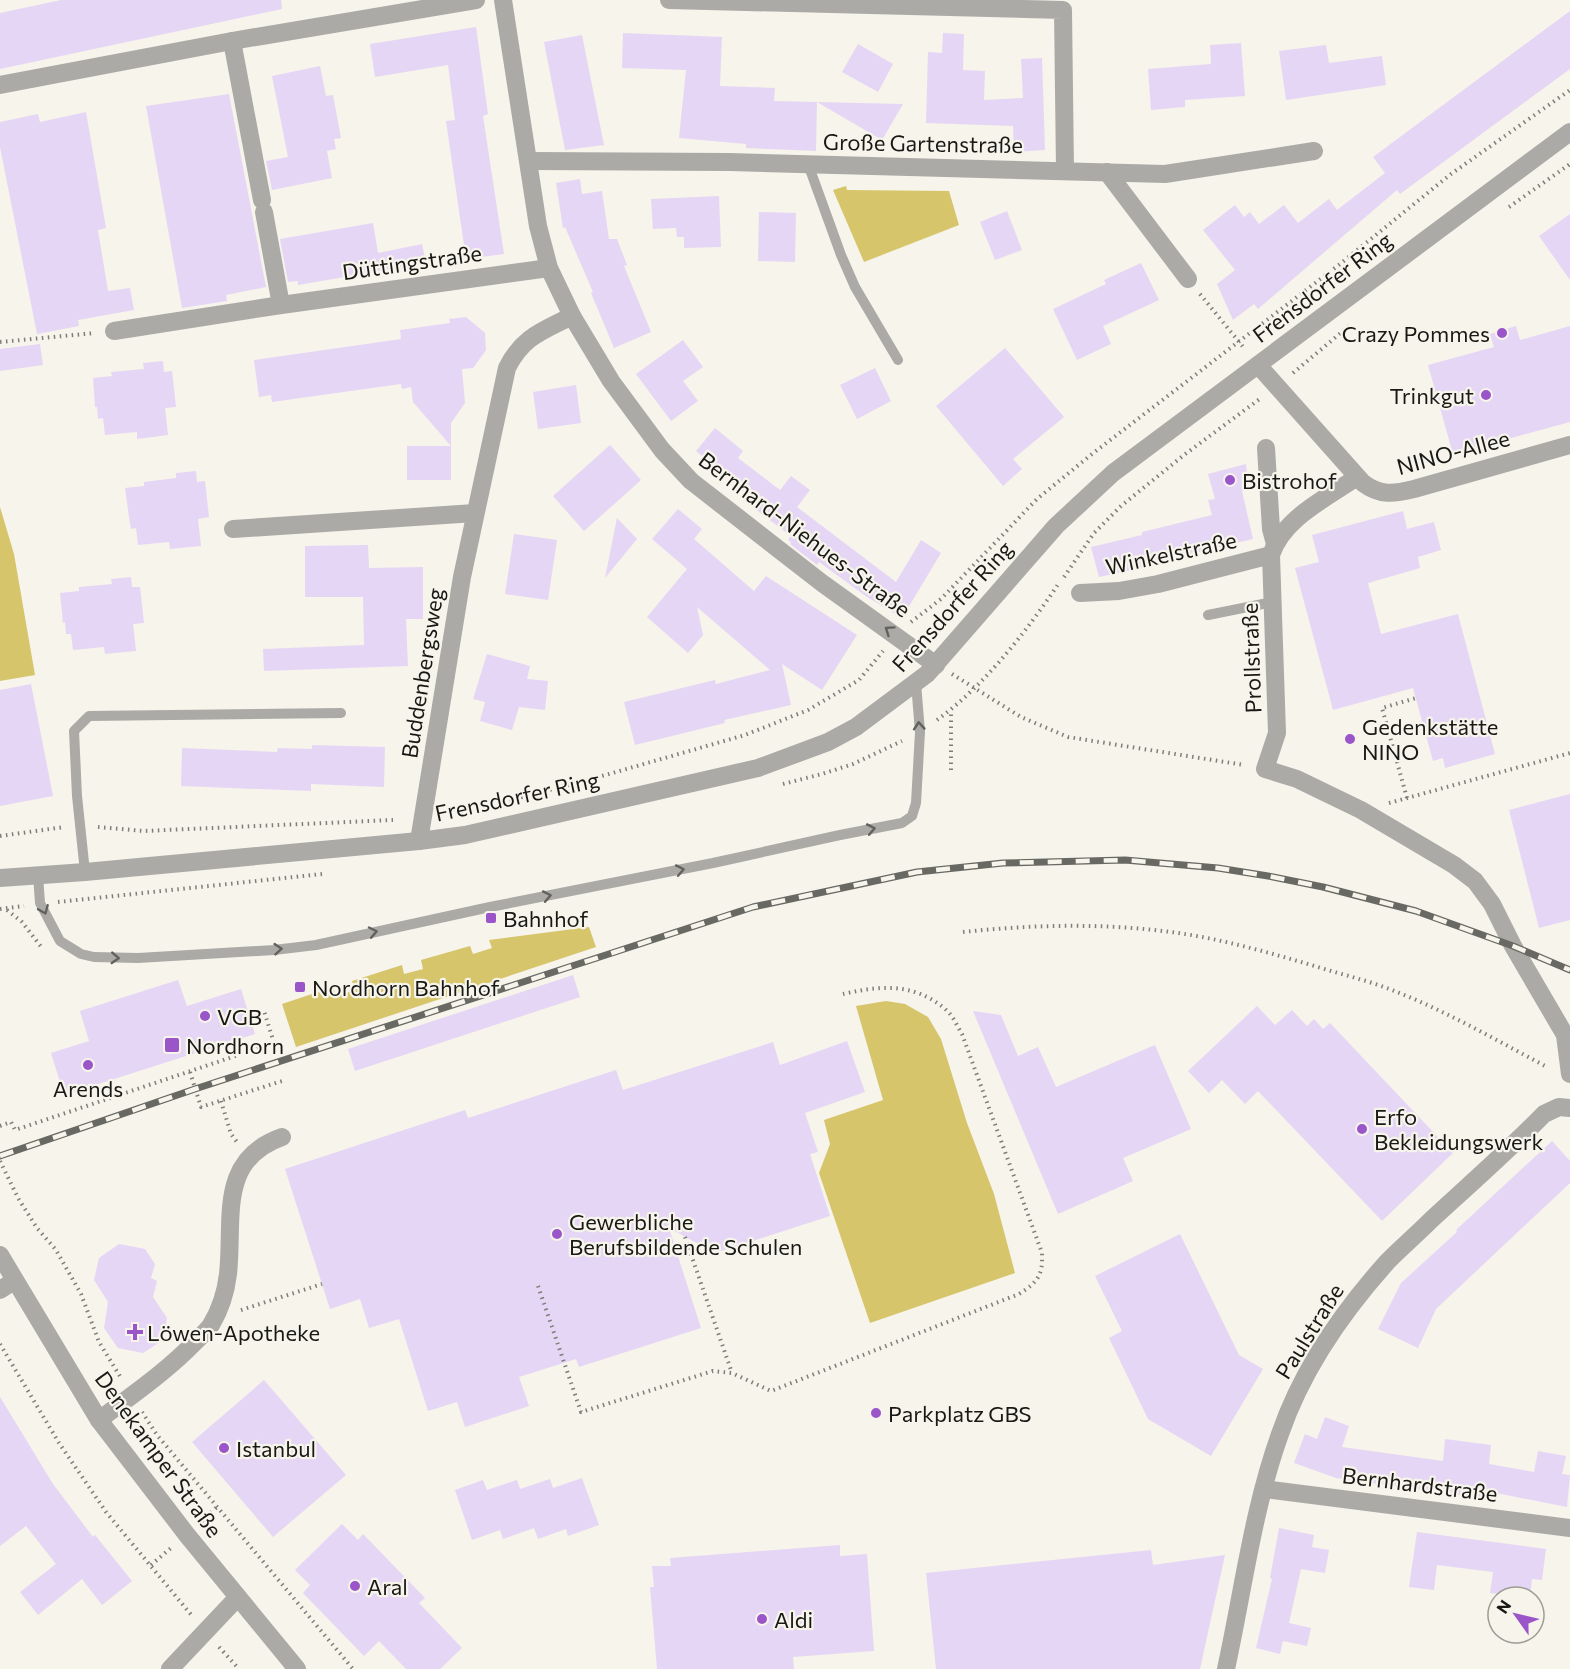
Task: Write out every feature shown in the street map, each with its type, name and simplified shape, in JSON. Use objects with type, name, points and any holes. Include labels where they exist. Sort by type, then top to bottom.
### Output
[{"type":"street","points":[[0,85],[232,40],[476,0]]},
{"type":"street","name":"Bernhard-Niehues-Straße","points":[[503,0],[538,226],[549,267],[572,316],[611,381],[662,450],[691,481],[822,583],[896,634],[936,665]]},
{"type":"street","points":[[669,0],[1063,10],[1065,170]]},
{"type":"street","points":[[232,40],[281,305]]},
{"type":"street","name":"Frensdorfer Ring","points":[[0,878],[85,872],[465,835],[758,768],[828,742],[856,727],[916,684],[936,665],[1056,526],[1113,473],[1570,132]]},
{"type":"street","name":"Große Gartenstraße","points":[[529,162],[808,164],[1165,174],[1314,150]]},
{"type":"street","points":[[1107,172],[1188,279]]},
{"type":"street","name":"Düttingstraße","points":[[114,331],[549,267]]},
{"type":"street","name":"Buddenbergsweg","points":[[419,841],[462,577],[507,368],[520,345],[572,316]]},
{"type":"street","name":"NINO-Allee","points":[[1258,365],[1357,477],[1370,489],[1378,492],[1398,493],[1570,445]]},
{"type":"street","name":"Prollstraße","points":[[1265,769],[1277,733],[1273,549],[1266,448]]},
{"type":"street","points":[[1273,549],[1296,519],[1357,477]]},
{"type":"street","points":[[233,529],[475,513]]},
{"type":"street","name":"Winkelstraße","points":[[1080,593],[1119,591],[1148,586],[1273,549]]},
{"type":"street","points":[[1265,769],[1308,784],[1361,810],[1467,873],[1485,892],[1513,946],[1565,1035],[1570,1074]]},
{"type":"street","name":"Paulstraße","points":[[1226,1669],[1264,1489],[1284,1422],[1311,1367],[1345,1312],[1389,1260],[1544,1114],[1559,1107],[1570,1108]]},
{"type":"street","points":[[99,1420],[186,1352],[210,1327],[220,1306],[228,1274],[232,1192],[247,1158],[267,1142],[282,1137]]},
{"type":"street","name":"Denekamper Straße","points":[[0,1256],[7,1285],[99,1420],[187,1535],[297,1669]]},
{"type":"street","name":"Bernhardstraße","points":[[1264,1489],[1570,1528]]},
{"type":"street","points":[[170,1669],[238,1597]]},
{"type":"lane","points":[[808,164],[855,287],[898,360]]},
{"type":"lane","points":[[1208,615],[1273,602]]},
{"type":"lane","points":[[38,875],[40,903],[60,941],[81,954],[94,957],[138,958],[274,950],[316,945],[902,823],[912,816],[916,803],[920,732],[916,684]]},
{"type":"lane","points":[[85,872],[74,731],[89,716],[341,713]]},
{"type":"path","points":[[488,806],[745,735],[808,710],[859,680],[896,634],[941,599],[1037,499],[1092,454],[1340,264],[1451,174],[1570,90]]},
{"type":"path","points":[[1188,279],[1258,365]]},
{"type":"path","points":[[0,342],[114,331]]},
{"type":"path","points":[[951,770],[951,709],[1008,652]]},
{"type":"path","points":[[973,687],[1021,717],[1068,737],[1265,769]]},
{"type":"path","points":[[1407,798],[1382,708],[1416,698]]},
{"type":"path","points":[[1361,810],[1570,753]]},
{"type":"path","points":[[0,836],[81,824],[105,829],[144,831],[423,818]]},
{"type":"path","points":[[0,909],[6,909]]},
{"type":"path","points":[[963,932],[1020,926],[1089,925],[1163,931],[1221,940],[1383,987],[1443,1012],[1547,1068],[1569,1069]]},
{"type":"path","points":[[538,1286],[581,1412],[713,1371],[732,1373],[771,1391],[1019,1294],[1036,1282],[1043,1267],[1042,1253],[962,1034],[949,1012],[930,999],[909,990],[890,987],[843,994]]},
{"type":"path","points":[[0,1126],[12,1122],[15,1130],[274,1043],[264,1011]]},
{"type":"path","points":[[190,1072],[201,1107],[282,1081]]},
{"type":"path","points":[[221,1101],[231,1134],[247,1158]]},
{"type":"path","points":[[0,1161],[18,1198],[37,1228],[56,1250],[81,1294],[99,1342],[157,1435],[353,1669]]},
{"type":"path","points":[[685,1237],[732,1373]]},
{"type":"path","points":[[220,1306],[243,1311],[322,1284]]},
{"type":"path","points":[[0,1344],[59,1443],[106,1512],[239,1669]]},
{"type":"shaded area","points":[[846,186],[847,190],[949,191],[959,225],[864,262],[833,190]]},
{"type":"shaded area","points":[[0,507],[14,554],[35,675],[0,681]]},
{"type":"shaded area","points":[[589,927],[596,947],[296,1047],[282,1004],[333,987],[336,996],[355,990],[352,981],[402,965],[404,974],[423,969],[421,960],[470,946],[473,954],[492,948],[489,940]]},
{"type":"shaded area","points":[[886,1001],[905,1004],[928,1017],[941,1039],[967,1123],[994,1194],[1015,1273],[870,1323],[819,1173],[830,1144],[824,1120],[883,1100],[856,1006]]},
{"type":"building","points":[[61,0],[281,0],[282,9],[0,69],[0,13]]},
{"type":"building","points":[[1570,11],[1570,69],[1400,194],[1397,190],[1258,309],[1254,304],[1233,320],[1217,284],[1235,270],[1203,230],[1235,205],[1244,217],[1250,212],[1259,224],[1284,205],[1298,223],[1329,199],[1337,210],[1385,173],[1373,157]]},
{"type":"building","points":[[476,27],[488,114],[483,116],[504,254],[466,259],[446,121],[455,120],[448,65],[375,77],[370,44]]},
{"type":"building","points":[[623,33],[722,37],[720,86],[775,88],[774,101],[817,102],[816,151],[746,148],[746,144],[679,138],[686,70],[622,68]]},
{"type":"building","points":[[943,33],[964,34],[963,70],[985,71],[984,100],[1023,98],[1021,59],[1042,58],[1045,150],[1014,152],[1013,126],[926,123],[928,52],[942,53]]},
{"type":"building","points":[[582,35],[604,145],[565,150],[544,42]]},
{"type":"building","points":[[1241,43],[1245,96],[1185,100],[1185,107],[1151,110],[1148,69],[1211,64],[1210,45]]},
{"type":"building","points":[[858,44],[893,64],[878,92],[842,72]]},
{"type":"building","points":[[1326,45],[1329,63],[1382,56],[1386,85],[1286,100],[1279,51]]},
{"type":"building","points":[[320,66],[326,96],[333,95],[341,138],[334,139],[336,149],[327,151],[332,178],[272,190],[266,161],[288,157],[272,76]]},
{"type":"building","points":[[229,94],[266,287],[226,295],[227,301],[182,308],[146,106]]},
{"type":"building","points":[[817,102],[903,104],[882,140]]},
{"type":"building","points":[[86,112],[106,228],[98,230],[108,291],[130,288],[134,310],[78,320],[79,326],[37,334],[0,147],[0,122],[38,114],[40,122]]},
{"type":"building","points":[[580,179],[582,194],[602,191],[609,239],[617,239],[627,265],[624,266],[651,332],[614,348],[591,293],[593,292],[565,227],[563,228],[556,183]]},
{"type":"building","points":[[719,196],[721,247],[684,248],[684,237],[677,237],[676,228],[653,229],[651,199]]},
{"type":"building","points":[[1007,211],[1022,250],[995,260],[980,222]]},
{"type":"building","points":[[759,212],[796,213],[795,262],[758,261]]},
{"type":"building","points":[[1570,214],[1570,280],[1539,236]]},
{"type":"building","points":[[373,223],[378,253],[422,244],[426,263],[298,285],[298,281],[288,282],[280,239]]},
{"type":"building","points":[[1141,263],[1159,300],[1103,326],[1111,344],[1077,360],[1053,309],[1106,284],[1104,280]]},
{"type":"building","points":[[466,317],[485,333],[486,350],[473,368],[462,369],[465,403],[451,423],[451,446],[413,402],[411,387],[402,389],[401,384],[272,402],[271,395],[259,397],[254,360],[401,339],[400,330],[450,323],[449,319]]},
{"type":"building","points":[[1516,326],[1520,340],[1570,326],[1570,422],[1453,454],[1428,365],[1494,347],[1490,334]]},
{"type":"building","points":[[683,340],[703,367],[683,381],[698,401],[671,421],[636,374]]},
{"type":"building","points":[[40,344],[43,365],[0,371],[0,349]]},
{"type":"building","points":[[1005,348],[1064,417],[1013,459],[1022,469],[1003,486],[936,406]]},
{"type":"building","points":[[163,361],[164,372],[172,371],[176,407],[165,408],[168,435],[137,439],[137,432],[105,435],[103,418],[98,419],[97,407],[95,407],[93,378],[112,376],[111,372],[144,369],[143,363]]},
{"type":"building","points":[[875,368],[891,401],[857,419],[840,385]]},
{"type":"building","points":[[576,385],[581,423],[538,429],[533,392]]},
{"type":"building","points":[[715,428],[743,451],[738,458],[780,490],[791,476],[810,490],[797,507],[896,582],[921,540],[941,553],[902,618],[867,597],[819,562],[817,565],[790,544],[788,540],[791,536],[743,500],[747,494],[696,451]]},
{"type":"building","points":[[610,445],[641,480],[584,531],[553,496]]},
{"type":"building","points":[[407,446],[451,446],[451,480],[407,480]]},
{"type":"building","points":[[1246,464],[1249,490],[1242,491],[1253,539],[1191,554],[1192,557],[1099,577],[1091,547],[1212,515],[1208,500],[1215,499],[1208,474]]},
{"type":"building","points":[[196,471],[197,482],[205,481],[209,517],[198,519],[201,546],[170,549],[169,542],[138,545],[136,528],[131,529],[125,488],[144,486],[144,482],[176,478],[176,473]]},
{"type":"building","points":[[678,509],[702,529],[694,539],[754,591],[766,576],[857,635],[822,690],[782,664],[791,705],[724,720],[725,723],[635,745],[624,702],[715,680],[716,684],[770,670],[697,607],[703,635],[688,653],[647,617],[687,569],[652,539]]},
{"type":"building","points":[[1403,511],[1407,529],[1434,522],[1441,550],[1418,557],[1420,568],[1368,583],[1381,634],[1458,614],[1495,754],[1445,768],[1443,758],[1433,761],[1413,688],[1333,710],[1295,568],[1319,562],[1312,535]]},
{"type":"building","points":[[617,518],[637,539],[605,578]]},
{"type":"building","points":[[514,534],[557,540],[548,600],[505,594]]},
{"type":"building","points":[[368,545],[369,568],[423,567],[423,619],[406,619],[408,666],[264,671],[263,649],[364,645],[363,597],[305,597],[305,546]]},
{"type":"building","points":[[131,577],[132,587],[140,587],[144,623],[133,624],[136,651],[105,654],[104,647],[73,650],[71,634],[66,634],[65,622],[63,623],[60,593],[79,591],[79,587],[112,584],[111,579]]},
{"type":"building","points":[[487,654],[530,666],[527,679],[548,681],[545,710],[519,707],[512,730],[480,721],[485,702],[473,699]]},
{"type":"building","points":[[31,684],[53,796],[0,806],[0,690]]},
{"type":"building","points":[[312,745],[385,747],[384,787],[311,784],[311,791],[181,786],[182,748],[277,752],[278,748],[312,749]]},
{"type":"building","points":[[1570,794],[1570,920],[1539,928],[1509,810]]},
{"type":"building","points":[[573,975],[580,997],[355,1071],[348,1049]]},
{"type":"building","points":[[178,980],[187,1006],[241,989],[255,1034],[64,1095],[51,1053],[89,1041],[80,1011]]},
{"type":"building","name":"Erfo Bekleidungswerk","points":[[1257,1006],[1275,1025],[1292,1010],[1307,1026],[1314,1019],[1323,1029],[1330,1023],[1453,1153],[1382,1221],[1258,1091],[1245,1104],[1222,1080],[1209,1093],[1188,1071]]},
{"type":"building","points":[[973,1011],[1001,1015],[1018,1056],[1038,1047],[1056,1087],[1155,1045],[1191,1129],[1123,1158],[1133,1181],[1058,1214]]},
{"type":"building","name":"Gewerbliche Berufsbildende Schulen","points":[[847,1041],[865,1092],[805,1113],[818,1152],[810,1154],[830,1216],[715,1253],[669,1228],[701,1328],[579,1367],[576,1359],[519,1377],[529,1406],[465,1427],[457,1402],[428,1411],[399,1319],[369,1328],[360,1299],[330,1309],[285,1169],[465,1110],[468,1118],[616,1070],[623,1090],[773,1042],[780,1065]]},
{"type":"building","points":[[1552,1141],[1570,1161],[1570,1183],[1436,1309],[1418,1348],[1378,1329],[1401,1283]]},
{"type":"building","points":[[1180,1234],[1239,1355],[1263,1369],[1211,1456],[1148,1419],[1109,1338],[1122,1331],[1095,1276]]},
{"type":"building","points":[[119,1244],[145,1249],[155,1264],[151,1278],[157,1281],[153,1297],[167,1318],[163,1340],[143,1353],[118,1348],[104,1328],[108,1302],[94,1280],[99,1258]]},
{"type":"building","points":[[264,1380],[346,1475],[273,1537],[192,1442]]},
{"type":"building","points":[[0,1397],[53,1484],[93,1537],[95,1535],[132,1581],[102,1605],[82,1579],[38,1615],[20,1592],[56,1564],[26,1526],[0,1546]]},
{"type":"building","points":[[1325,1417],[1349,1426],[1342,1447],[1443,1461],[1445,1439],[1491,1445],[1489,1464],[1534,1472],[1538,1451],[1566,1456],[1562,1474],[1570,1475],[1567,1507],[1486,1491],[1485,1499],[1336,1478],[1294,1463],[1305,1434],[1317,1439]]},
{"type":"building","points":[[582,1478],[599,1525],[568,1536],[566,1529],[538,1539],[534,1528],[503,1539],[500,1530],[472,1540],[455,1490],[483,1480],[487,1490],[517,1480],[520,1489],[550,1479],[553,1488]]},
{"type":"building","points":[[342,1524],[358,1540],[363,1534],[425,1598],[419,1603],[462,1648],[440,1669],[406,1669],[379,1641],[364,1656],[303,1593],[310,1585],[295,1570]]},
{"type":"building","points":[[1279,1528],[1314,1535],[1312,1547],[1329,1550],[1325,1573],[1301,1569],[1289,1623],[1311,1628],[1307,1646],[1283,1641],[1280,1654],[1256,1648],[1272,1579],[1270,1578]]},
{"type":"building","points":[[1417,1532],[1546,1549],[1542,1580],[1532,1579],[1531,1585],[1491,1585],[1493,1572],[1437,1565],[1434,1590],[1409,1587]]},
{"type":"building","name":"Aldi","points":[[840,1545],[840,1556],[867,1554],[874,1651],[793,1657],[794,1669],[657,1669],[650,1587],[654,1587],[652,1566],[671,1566],[670,1558]]},
{"type":"building","points":[[1151,1550],[1153,1565],[1225,1555],[1200,1669],[936,1669],[926,1573]]},
{"type":"railway","points":[[0,1156],[195,1089],[753,907],[917,872],[1003,863],[1125,860],[1218,868],[1323,887],[1416,911],[1513,946],[1570,970]]},
{"type":"place","name":"Crazy Pommes","points":[[1502,333]]},
{"type":"place","name":"Trinkgut","points":[[1486,395]]},
{"type":"place","name":"Bistrohof","points":[[1230,480]]},
{"type":"place","name":"Gedenkstätte NINO","points":[[1350,739]]},
{"type":"place","name":"Bahnhof","points":[[491,918]]},
{"type":"place","name":"Nordhorn Bahnhof","points":[[300,987]]},
{"type":"place","name":"VGB","points":[[205,1016]]},
{"type":"place","name":"Nordhorn","points":[[172,1045]]},
{"type":"place","name":"Arends","points":[[88,1065]]},
{"type":"place","name":"Erfo Bekleidungswerk","points":[[1362,1129]]},
{"type":"place","name":"Gewerbliche Berufsbildende Schulen","points":[[557,1234]]},
{"type":"place","name":"Löwen-Apotheke","points":[[135,1332]]},
{"type":"place","name":"Parkplatz GBS","points":[[876,1413]]},
{"type":"place","name":"Istanbul","points":[[224,1448]]},
{"type":"place","name":"Aral","points":[[355,1586]]},
{"type":"place","name":"Aldi","points":[[762,1619]]}]
